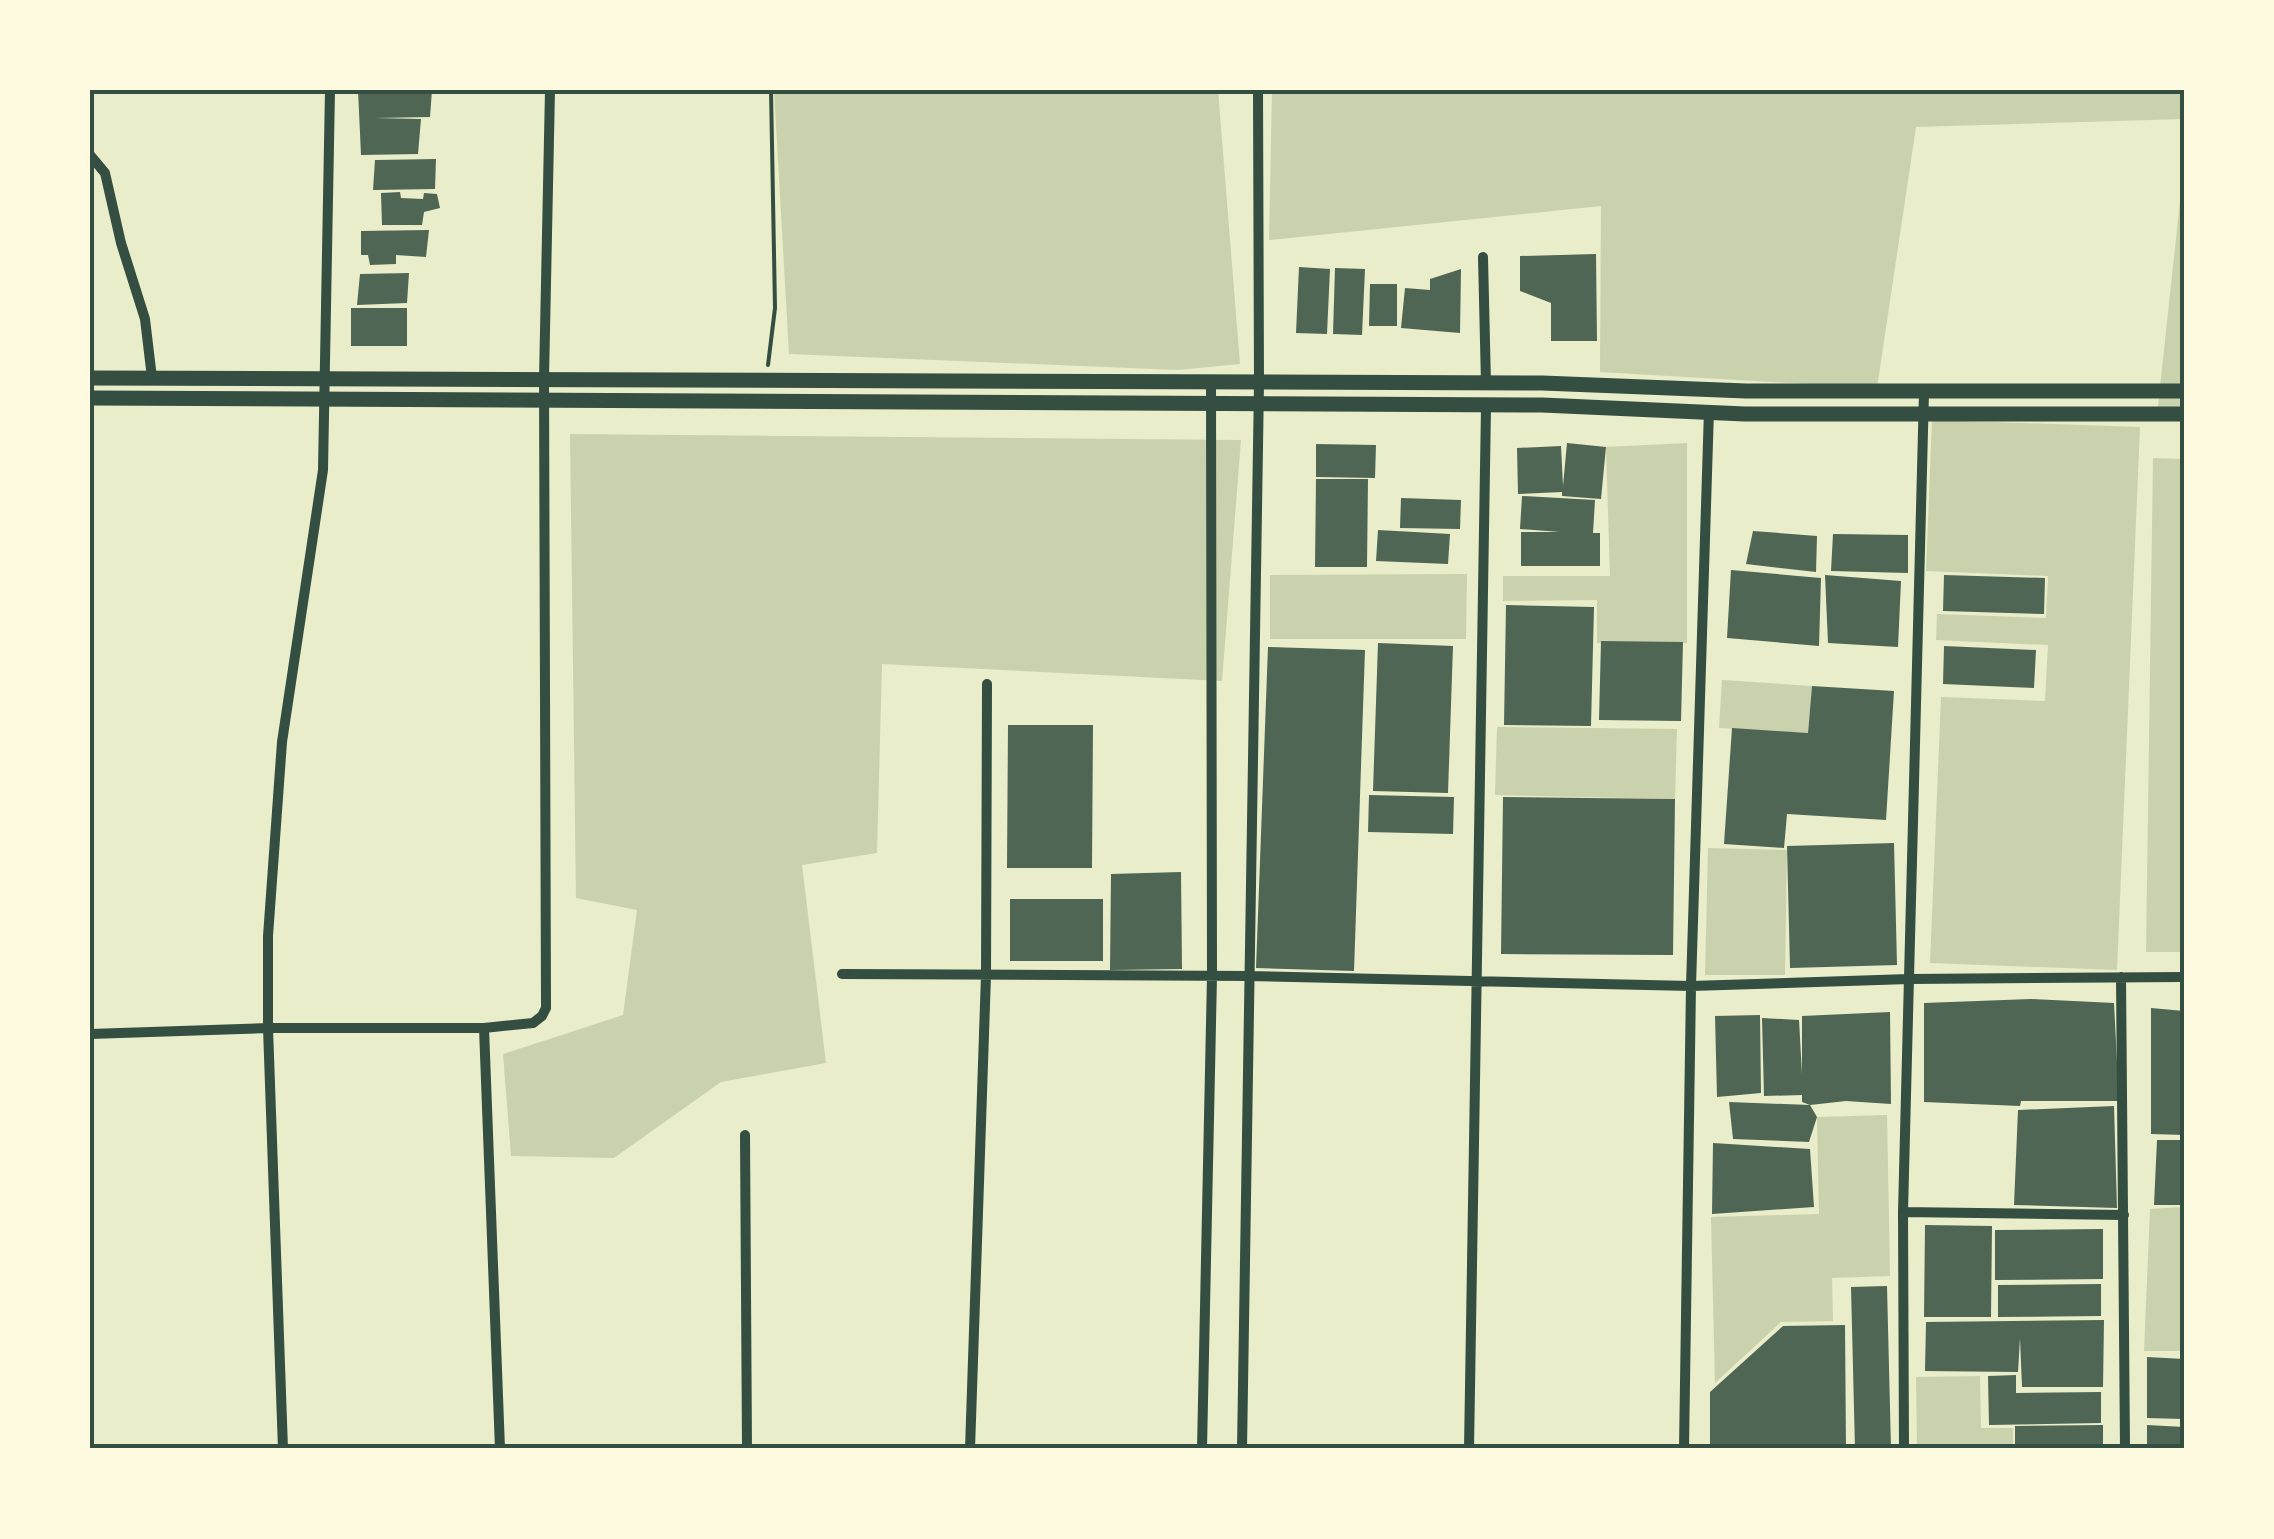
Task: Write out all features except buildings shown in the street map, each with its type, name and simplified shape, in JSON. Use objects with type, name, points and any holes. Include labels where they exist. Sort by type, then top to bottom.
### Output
[{"type":"main road","points":[[90,378],[1542,382],[1746,391],[2184,391]]},
{"type":"main road","points":[[90,398],[1486,407],[1709,410],[1745,414],[2184,414]]},
{"type":"street","points":[[283,1449],[268,936],[282,742],[323,470],[330,90]]},
{"type":"street","points":[[90,1034],[268,1028],[484,1028],[534,1023],[546,1008],[544,379],[550,90]]},
{"type":"street","points":[[1242,1449],[1258,406],[1258,90]]},
{"type":"street","points":[[90,155],[105,173],[121,243],[145,319],[152,378]]},
{"type":"street","points":[[1483,257],[1486,384]]},
{"type":"street","points":[[1202,1449],[1212,976],[1211,383]]},
{"type":"street","points":[[1904,1449],[1904,1212],[1924,392]]},
{"type":"street","points":[[1469,1449],[1486,407]]},
{"type":"street","points":[[1684,1449],[1691,986],[1709,410]]},
{"type":"street","points":[[970,1449],[986,975],[987,684]]},
{"type":"street","points":[[842,974],[1250,976],[1691,986],[2184,976]]},
{"type":"street","points":[[2121,977],[2124,1449]]},
{"type":"street","points":[[484,1028],[500,1449]]},
{"type":"street","points":[[745,1135],[747,1449]]},
{"type":"street","points":[[1904,1212],[2124,1215]]},
{"type":"path","points":[[766,380],[775,308],[771,90]]},
{"type":"green space","points":[[774,90],[1218,90],[1240,364],[1178,370],[789,354]]},
{"type":"green space","points":[[1272,90],[2184,90],[2184,119],[1916,127],[1877,388],[1600,372],[1601,206],[1269,240]]},
{"type":"green space","points":[[2184,164],[2184,416],[2157,415]]},
{"type":"green space","points":[[1932,420],[2140,427],[2117,970],[1930,963],[1941,697],[2045,701],[2048,645],[1936,640],[1937,614],[2046,618],[2048,576],[1926,571]]},
{"type":"green space","points":[[570,434],[1241,440],[1222,681],[882,664],[877,853],[802,865],[826,1063],[721,1082],[614,1158],[511,1156],[503,1054],[623,1015],[637,910],[576,898]]},
{"type":"green space","points":[[1687,443],[1687,643],[1597,643],[1597,600],[1503,601],[1503,576],[1610,576],[1606,447]]},
{"type":"green space","points":[[2153,458],[2184,459],[2184,952],[2146,952]]},
{"type":"green space","points":[[1467,574],[1466,639],[1270,639],[1270,575]]},
{"type":"green space","points":[[1722,680],[1812,686],[1808,733],[1719,728]]},
{"type":"green space","points":[[1497,727],[1677,729],[1675,799],[1495,795]]},
{"type":"green space","points":[[1708,848],[1787,850],[1785,975],[1705,975]]},
{"type":"green space","points":[[1887,1115],[1890,1276],[1832,1278],[1833,1321],[1781,1322],[1715,1383],[1711,1217],[1819,1214],[1817,1117]]},
{"type":"green space","points":[[2184,1207],[2184,1351],[2144,1351],[2150,1209]]},
{"type":"green space","points":[[1980,1376],[1981,1428],[2013,1428],[2013,1449],[1917,1449],[1916,1377]]}]
